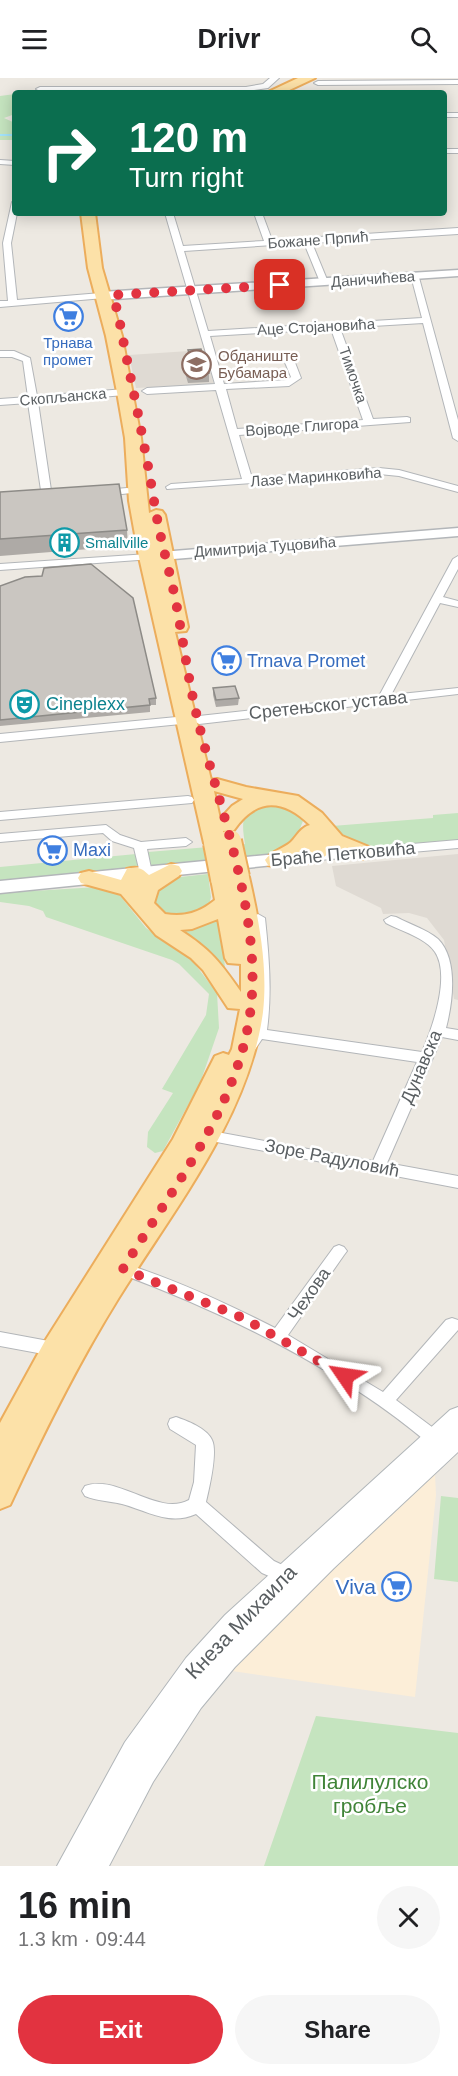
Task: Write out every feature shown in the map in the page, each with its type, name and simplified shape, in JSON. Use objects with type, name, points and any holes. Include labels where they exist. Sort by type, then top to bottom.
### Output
[{"type":"main road","points":[[282,90],[315,80]]},
{"type":"main road","points":[[291,90],[315,80]]},
{"type":"main road","points":[[89,216],[107,296],[133,438],[138,501],[156,556],[193,720],[224,836]]},
{"type":"main road","points":[[97,216],[106,272],[107,296],[123,332],[147,452],[156,556]]},
{"type":"main road","points":[[0,1450],[54,1349],[151,1197],[198,1116],[222,1065],[234,1025],[236,958],[224,836],[217,785],[193,720]]},
{"type":"main road","points":[[217,785],[244,793],[278,797],[297,804],[319,839]]},
{"type":"main road","points":[[224,836],[234,813],[258,800],[278,797]]},
{"type":"main road","points":[[276,860],[319,839],[362,852]]},
{"type":"main road","points":[[142,891],[171,870]]},
{"type":"main road","points":[[89,878],[142,891],[173,923],[190,922],[215,913],[229,881]]},
{"type":"main road","points":[[0,1496],[50,1391],[206,1135],[237,1064],[250,1013],[252,980],[250,940],[229,881]]},
{"type":"main road","points":[[142,891],[165,930],[204,958],[221,977],[236,1002]]},
{"type":"main road","name":"Кнеза Михаила","points":[[94,1866],[143,1773],[192,1700],[226,1658],[446,1438],[458,1417]]},
{"type":"main road","name":"Кнеза Михаила","points":[[71,1866],[135,1751],[181,1684],[234,1623],[285,1575],[446,1438]]},
{"type":"street","points":[[39,89],[246,89],[265,86],[275,78]]},
{"type":"street","points":[[315,80],[458,82]]},
{"type":"street","points":[[408,82],[410,90]]},
{"type":"street","points":[[12,204],[4,243],[13,302]]},
{"type":"street","points":[[170,216],[248,482]]},
{"type":"street","points":[[259,216],[269,243]]},
{"type":"street","name":"Божане Прпић","points":[[178,249],[458,231]]},
{"type":"street","points":[[307,241],[324,282]]},
{"type":"street","name":"Даничићева","points":[[0,304],[458,273]]},
{"type":"street","points":[[0,277],[10,276]]},
{"type":"street","points":[[415,276],[458,438]]},
{"type":"street","name":"Аце Стојановића","points":[[205,334],[427,320]]},
{"type":"street","name":"Тимочка","points":[[335,326],[369,422],[407,420]]},
{"type":"street","points":[[0,354],[14,354],[27,360],[51,497],[36,498]]},
{"type":"street","points":[[147,391],[294,381],[296,378],[289,360]]},
{"type":"street","name":"Скопљанска","points":[[0,402],[125,392]]},
{"type":"street","points":[[447,401],[458,402]]},
{"type":"street","name":"Војводе Глигора","points":[[235,432],[369,422]]},
{"type":"street","name":"Лазе Маринковића","points":[[171,487],[379,471],[399,473],[458,489]]},
{"type":"street","points":[[96,494],[127,491]]},
{"type":"street","name":"Димитрија Туцовића","points":[[0,567],[458,532]]},
{"type":"street","points":[[383,699],[458,559]]},
{"type":"street","points":[[436,599],[458,604]]},
{"type":"street","name":"Сретењског устава","points":[[0,738],[458,691]]},
{"type":"street","points":[[0,816],[188,800]]},
{"type":"street","points":[[104,807],[106,829],[116,838],[140,846],[186,842]]},
{"type":"street","points":[[0,838],[106,829]]},
{"type":"street","name":"Браће Петковића","points":[[319,839],[362,852],[458,844]]},
{"type":"street","points":[[140,846],[142,891]]},
{"type":"street","name":"Браће Петковића","points":[[171,870],[229,881],[276,860]]},
{"type":"street","points":[[0,887],[89,878]]},
{"type":"street","points":[[237,1064],[259,1034],[264,1006],[265,978],[258,918]]},
{"type":"street","name":"Дунавска","points":[[378,1167],[438,1031],[447,999],[446,966],[442,951],[432,941],[391,920]]},
{"type":"street","points":[[438,1031],[458,1035]]},
{"type":"street","points":[[259,1034],[425,1058]]},
{"type":"street","name":"Зоре Радуловић","points":[[206,1135],[458,1182]]},
{"type":"street","name":"Чехова","points":[[278,1337],[339,1251]]},
{"type":"street","points":[[123,1269],[243,1318],[326,1363],[446,1438]]},
{"type":"street","points":[[384,1401],[452,1325]]},
{"type":"street","points":[[0,1339],[54,1349]]},
{"type":"street","points":[[91,1491],[123,1496],[175,1513],[190,1510],[197,1505],[202,1482],[205,1443],[200,1437],[176,1424]]},
{"type":"street","points":[[197,1505],[268,1567],[285,1575]]},
{"type":"shaded area","points":[[204,350],[214,384],[136,388],[129,355]]},
{"type":"shaded area","points":[[458,854],[458,1000],[454,999],[444,940],[427,918],[409,913],[383,914],[381,908],[336,886],[332,866]]},
{"type":"shaded area","points":[[435,1474],[436,1495],[415,1697],[232,1671],[366,1537]]},
{"type":"green space","points":[[12,94],[12,115],[4,118],[12,122],[12,140],[0,140],[0,96]]},
{"type":"green space","points":[[268,805],[288,808],[303,821],[295,841],[270,855],[151,868],[148,852],[245,844],[243,822],[245,817],[252,810]]},
{"type":"green space","points":[[458,813],[458,840],[369,847],[345,842],[332,826],[433,818],[433,815]]},
{"type":"green space","points":[[136,854],[139,869],[0,882],[0,867]]},
{"type":"green space","points":[[208,874],[211,897],[209,905],[202,910],[182,917],[169,915],[154,906],[153,892],[171,878]]},
{"type":"green space","points":[[98,887],[117,892],[146,928],[191,959],[217,993],[219,1028],[200,1083],[163,1151],[155,1153],[147,1147],[148,1132],[173,1093],[162,1089],[206,1015],[209,994],[172,960],[46,917],[43,911],[29,906],[0,902],[0,893]]},
{"type":"green space","points":[[219,918],[226,975],[176,928]]},
{"type":"green space","points":[[441,1496],[458,1498],[458,1582],[434,1579]]},
{"type":"green space","name":"Палилулско гробље","points":[[316,1716],[458,1733],[458,1866],[264,1866]]},
{"type":"building","points":[[201,349],[209,373],[188,374],[185,364],[192,363],[188,350]]},
{"type":"building","points":[[119,484],[127,530],[0,539],[0,492]]},
{"type":"building","points":[[91,564],[133,598],[156,698],[149,699],[150,705],[0,720],[0,586],[25,577],[42,576],[44,568]]},
{"type":"building","points":[[235,686],[239,698],[216,700],[213,688]]},
{"type":"waterway","points":[[0,135],[12,135]]},
{"type":"place","name":"Трнава промет","points":[[68,316]]},
{"type":"place","name":"Обданиште Бубамара","points":[[197,365]]},
{"type":"place","name":"Smallville","points":[[64,543]]},
{"type":"place","name":"Trnava Promet","points":[[226,661]]},
{"type":"place","name":"Cineplexx","points":[[25,704]]},
{"type":"place","name":"Maxi","points":[[52,850]]},
{"type":"place","name":"Viva","points":[[397,1587]]},
{"type":"route","points":[[280,285],[113,295],[123,332],[147,452],[160,535],[196,711],[217,785],[241,889],[250,940],[252,980],[248,1027],[230,1085],[206,1135],[123,1269],[243,1318],[326,1363],[345,1376]]}]
